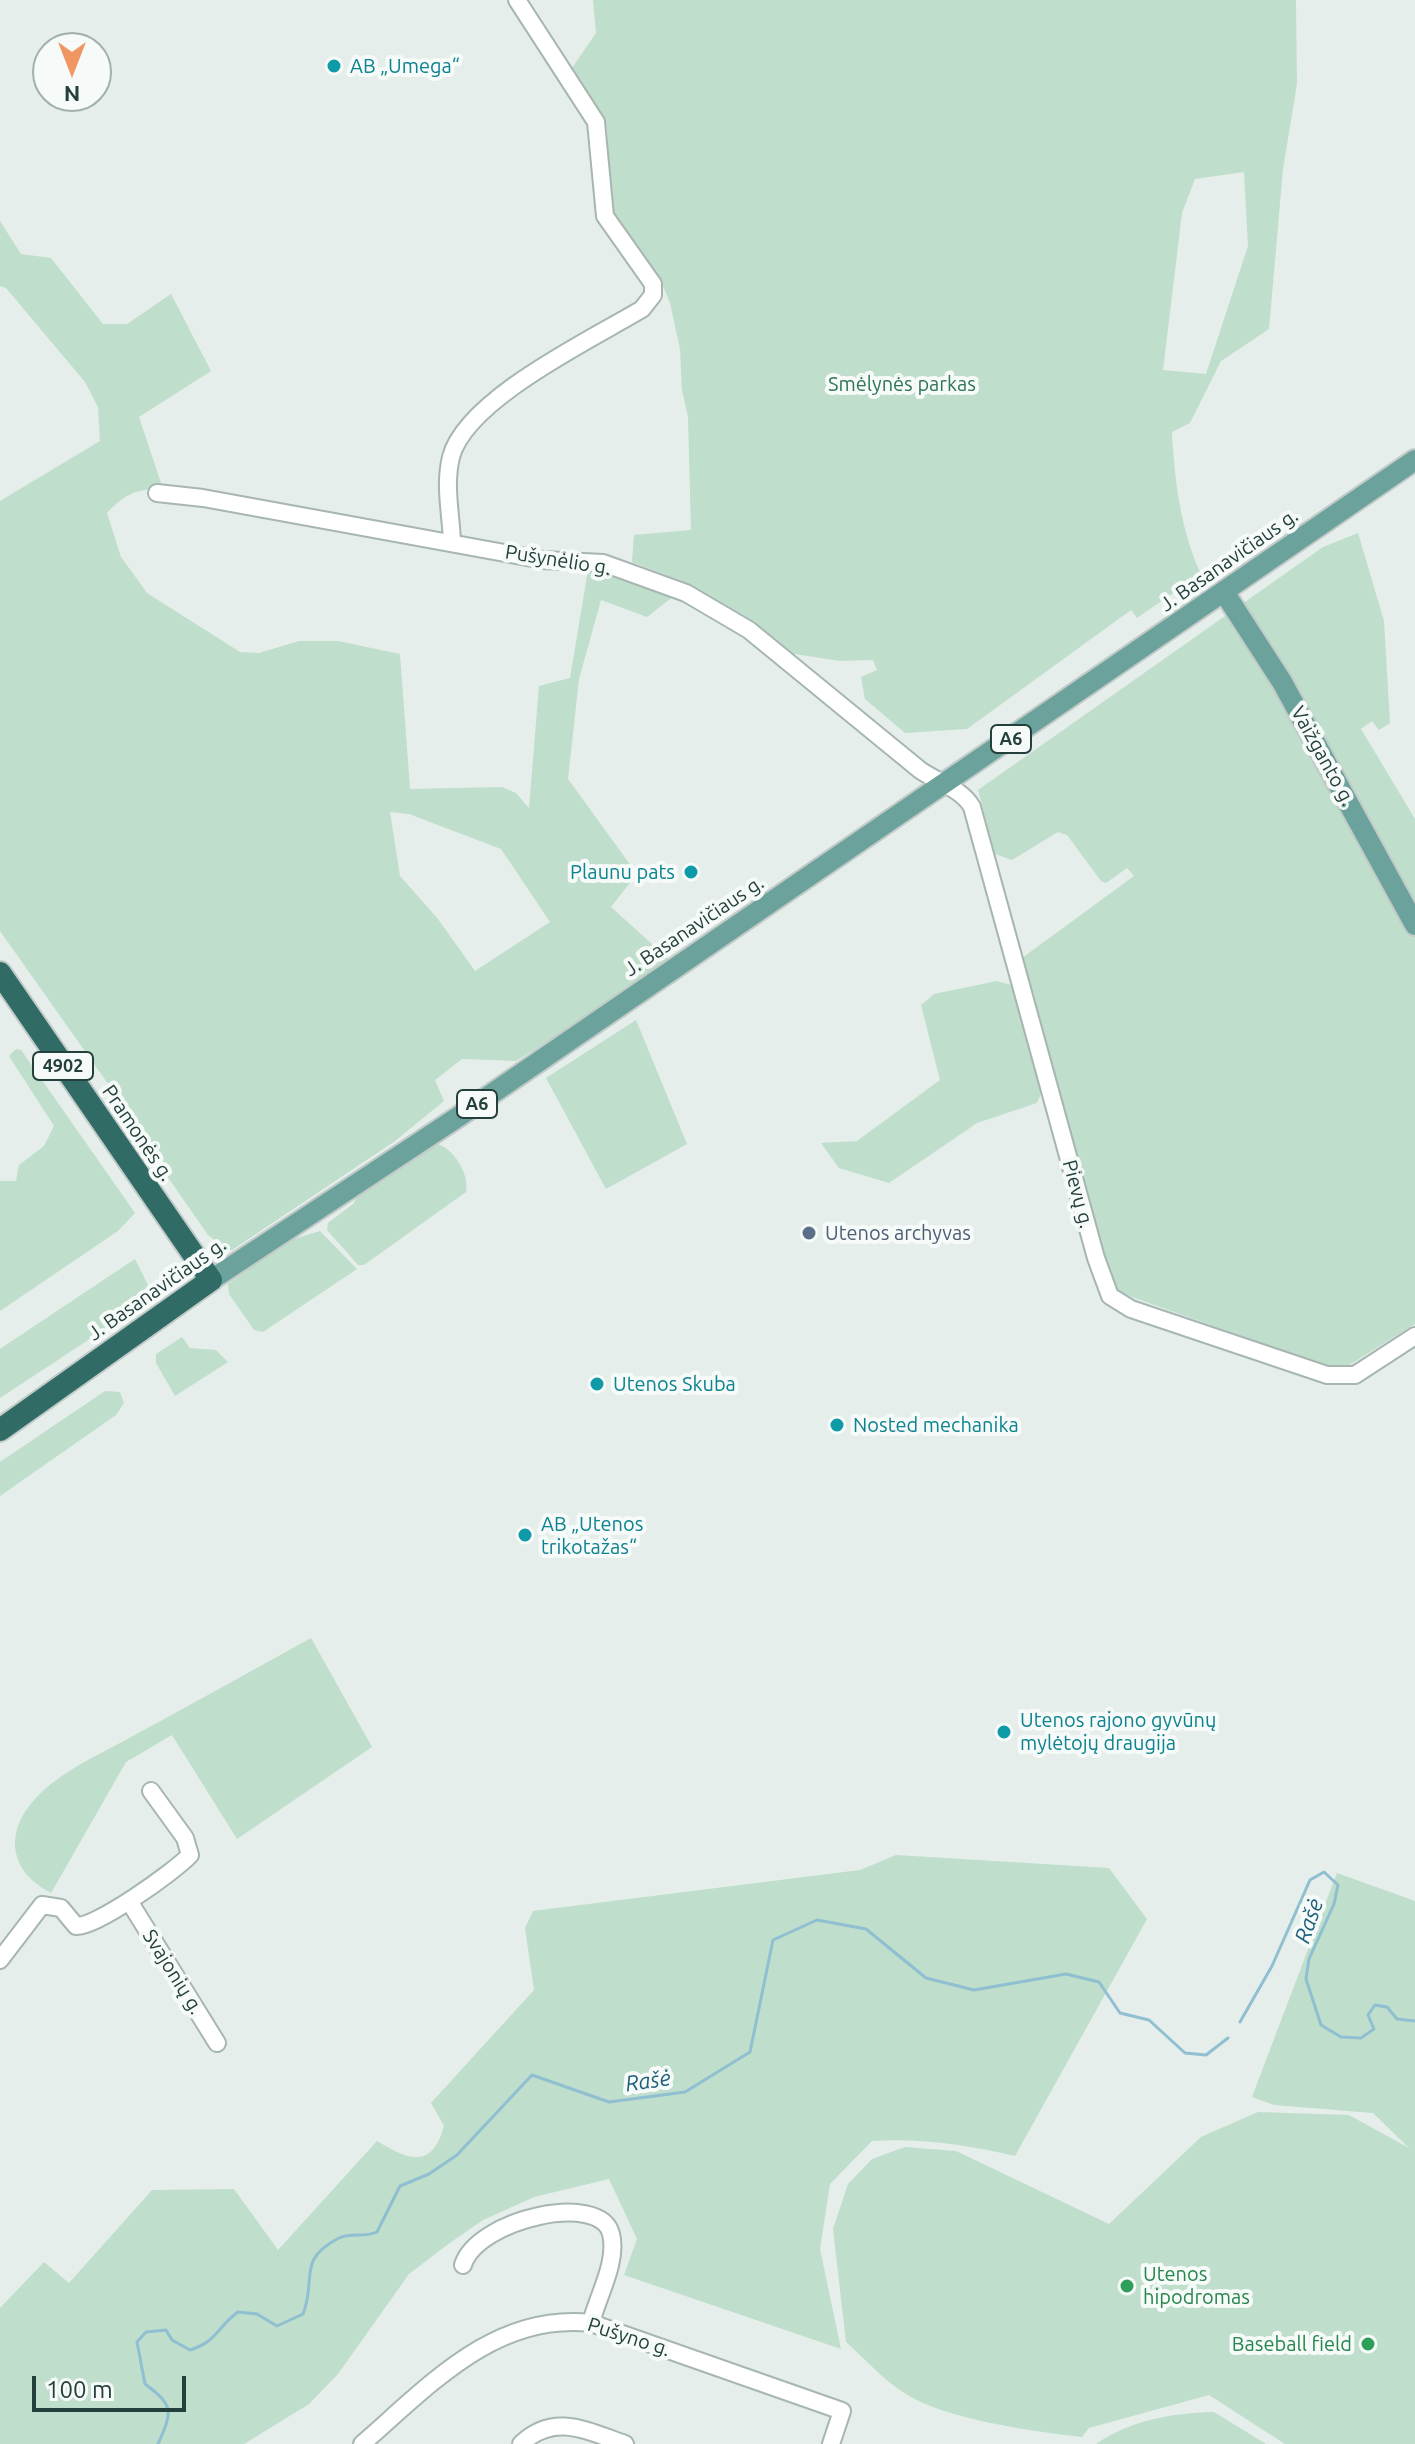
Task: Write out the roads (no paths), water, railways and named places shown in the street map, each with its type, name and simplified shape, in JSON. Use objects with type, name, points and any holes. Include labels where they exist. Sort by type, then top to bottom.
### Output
[{"type":"highway","name":"Pramonės g.","points":[[0,973],[211,1280]]},
{"type":"highway","name":"J. Basanavičiaus g.","points":[[0,1430],[211,1280]]},
{"type":"main road","name":"J. Basanavičiaus g.","points":[[211,1280],[405,1153],[1415,460]]},
{"type":"main road","name":"Vaižganto g.","points":[[1224,592],[1282,682],[1415,925]]},
{"type":"street","points":[[452,542],[447,480],[452,452],[477,418],[500,394],[642,309],[653,295],[653,284],[605,216],[596,122],[517,0]]},
{"type":"street","name":"Pušynėlio g.","points":[[157,493],[543,560],[603,563],[686,593],[749,630],[943,786]]},
{"type":"street","name":"Pievų g.","points":[[943,786],[965,794],[972,807],[1096,1258],[1110,1296],[1131,1309],[1327,1375],[1355,1375],[1415,1336]]},
{"type":"street","points":[[0,1960],[42,1905],[61,1908],[76,1926],[85,1927],[129,1901],[190,1855],[185,1838],[151,1791]]},
{"type":"street","name":"Svajonių g.","points":[[129,1901],[217,2043]]},
{"type":"street","points":[[463,2265],[469,2249],[481,2237],[512,2223],[553,2213],[597,2215],[607,2223],[613,2246],[591,2323]]},
{"type":"street","name":"Pušyno g.","points":[[362,2444],[459,2359],[513,2331],[551,2322],[591,2323],[842,2411],[831,2444]]},
{"type":"street","points":[[521,2444],[549,2425],[568,2425],[625,2444]]},
{"type":"waterway","name":"Rašė","points":[[1240,2022],[1272,1966],[1310,1880],[1324,1872],[1338,1885],[1334,1904],[1309,1959],[1306,1979],[1321,2025],[1341,2037],[1361,2038],[1374,2029],[1368,2015],[1375,2005],[1387,2007],[1397,2019],[1415,2021]]},
{"type":"waterway","name":"Rašė","points":[[158,2444],[168,2410],[162,2398],[145,2384],[137,2342],[146,2332],[166,2330],[172,2340],[190,2350],[212,2338],[238,2312],[257,2314],[277,2326],[303,2314],[312,2262],[317,2254],[339,2238],[377,2232],[400,2186],[429,2174],[457,2155],[532,2075],[609,2102],[685,2092],[750,2052],[773,1940],[817,1920],[866,1929],[926,1978],[974,1990],[1066,1974],[1099,1982],[1120,2013],[1149,2020],[1185,2053],[1206,2055],[1228,2038]]},
{"type":"place","name":"AB „Umega“","points":[[334,66]]},
{"type":"place","name":"Plaunu pats","points":[[691,872]]},
{"type":"place","name":"Utenos archyvas","points":[[809,1233]]},
{"type":"place","name":"Utenos Skuba","points":[[597,1384]]},
{"type":"place","name":"Nosted mechanika","points":[[837,1425]]},
{"type":"place","name":"AB „Utenos trikotažas“","points":[[525,1535]]},
{"type":"place","name":"Utenos rajono gyvūnų mylėtojų draugija","points":[[1004,1732]]},
{"type":"place","name":"Utenos hipodromas","points":[[1127,2286]]},
{"type":"place","name":"Baseball field","points":[[1368,2344]]},
{"type":"park label","name":"Smėlynės parkas","points":[[902,384]]}]
